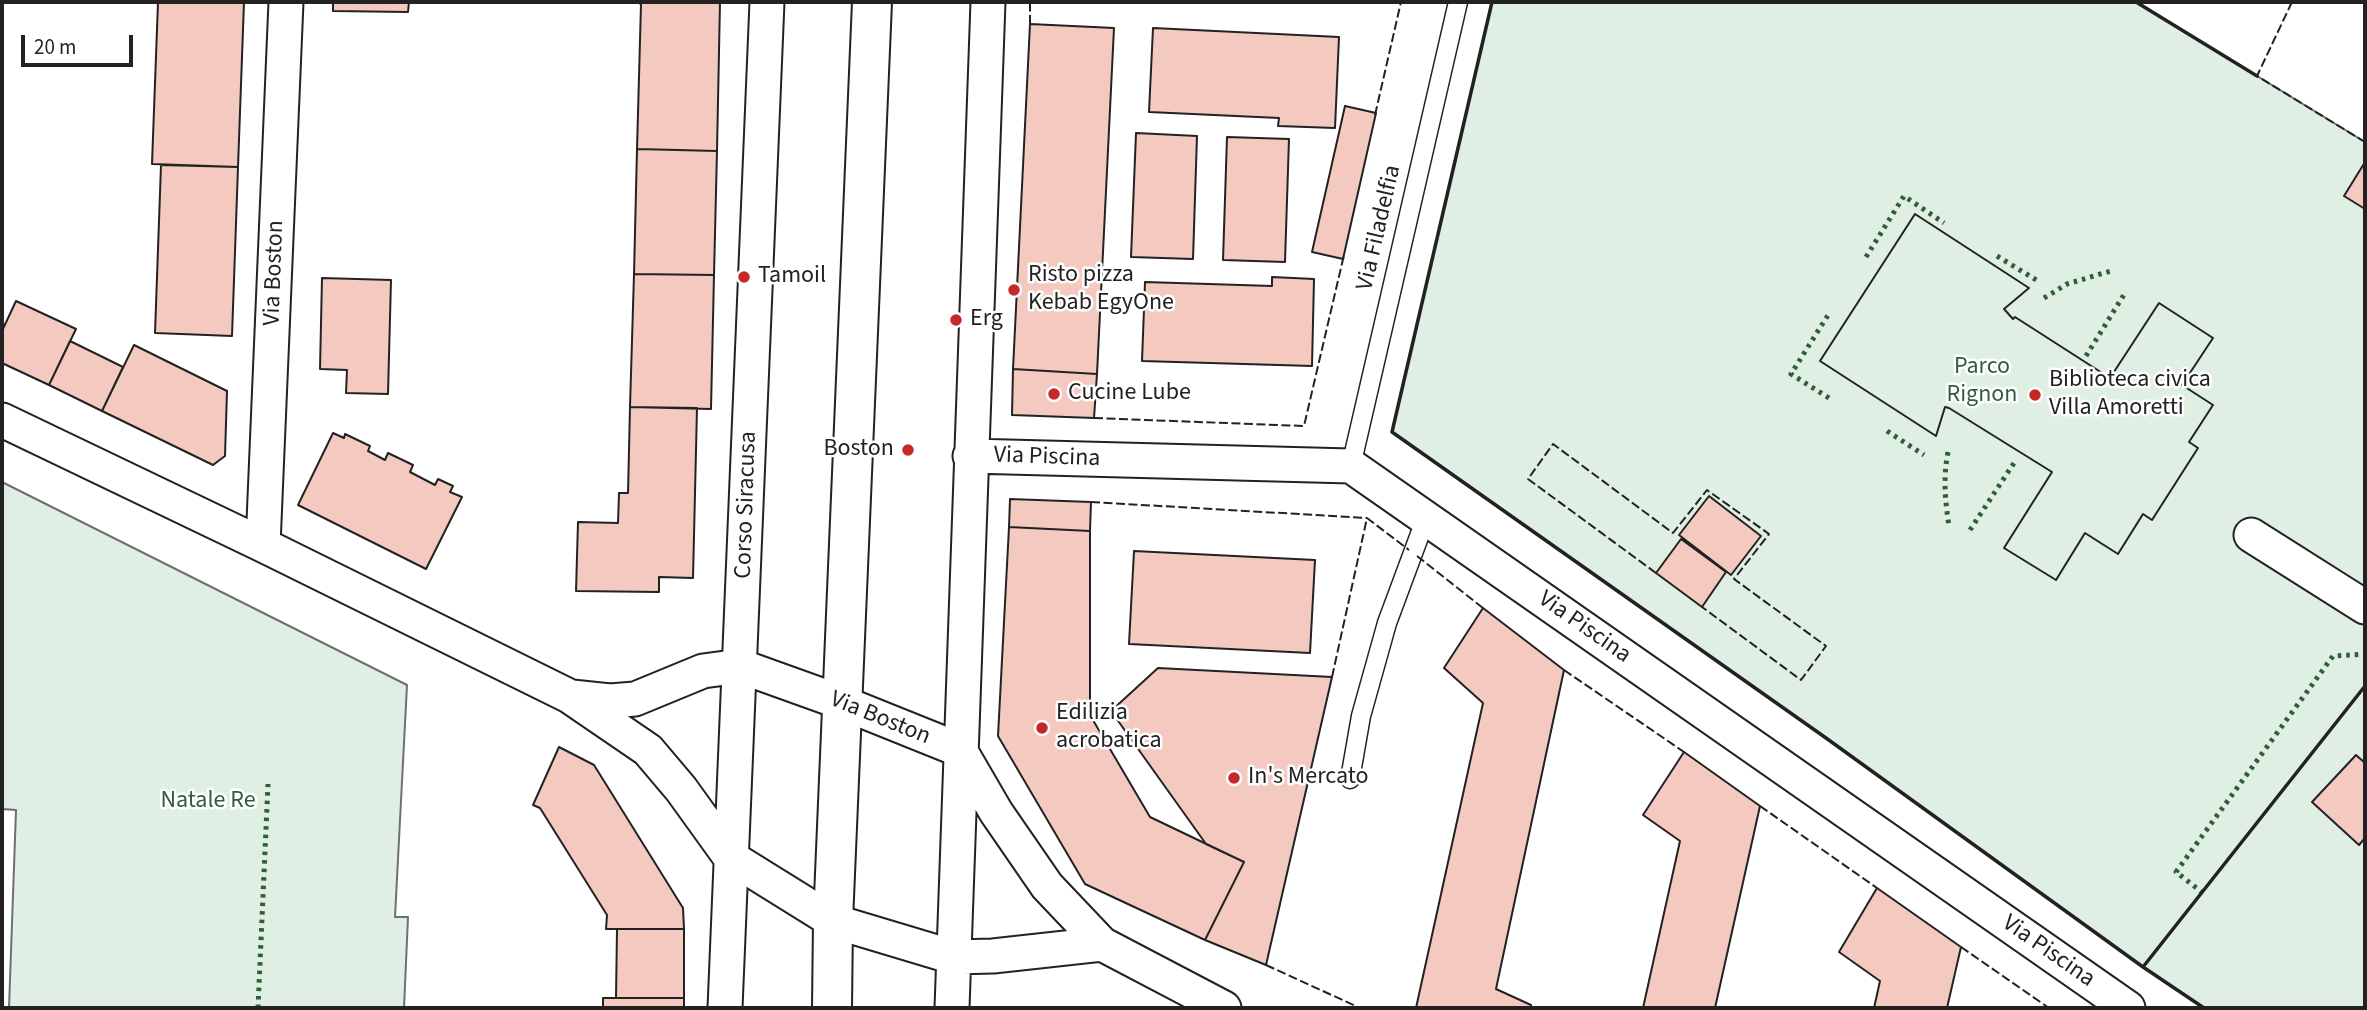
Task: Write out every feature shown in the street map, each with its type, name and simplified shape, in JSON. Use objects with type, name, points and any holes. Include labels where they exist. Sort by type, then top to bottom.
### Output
[{"type":"main road","points":[[832,1008],[833,921],[872,2]]},
{"type":"street","name":"Via Boston","points":[[263,545],[286,2]]},
{"type":"street","name":"Corso Siracusa","points":[[725,1008],[767,2]]},
{"type":"street","points":[[951,1008],[988,2]]},
{"type":"street","name":"Via Boston","points":[[2,420],[569,696],[648,750],[681,789],[730,857],[833,921],[953,957],[993,956],[1102,944]]},
{"type":"street","name":"Via Piscina","points":[[970,456],[1351,466],[2128,1008]]},
{"type":"street","points":[[2251,535],[2365,607]]},
{"type":"street","name":"Via Boston","points":[[569,696],[610,701],[635,699],[703,671],[740,666],[843,703],[960,750],[996,812],[1047,886],[1102,944],[1224,1008]]},
{"type":"lane","name":"Via Filadelfia","points":[[1351,466],[1458,2]]},
{"type":"lane","points":[[1350,779],[1361,716],[1387,624],[1426,518]]},
{"type":"green space","name":"Parco Rignon","points":[[1492,2],[2136,2],[2365,142],[2365,1008],[2204,1008],[1392,432]]},
{"type":"green space","name":"Natale Re","points":[[2,482],[407,685],[395,917],[408,917],[404,1008],[9,1008],[16,810],[2,809]]},
{"type":"building","points":[[158,2],[244,2],[238,167],[152,164]]},
{"type":"building","points":[[333,2],[409,2],[408,12],[333,11]]},
{"type":"building","points":[[637,2],[720,2],[717,151],[637,149],[641,4]]},
{"type":"building","points":[[1030,24],[1114,28],[1097,374],[1013,369]]},
{"type":"building","points":[[1153,28],[1339,37],[1335,128],[1278,126],[1279,118],[1149,112]]},
{"type":"building","points":[[1345,106],[1376,113],[1343,259],[1312,252]]},
{"type":"building","points":[[1136,133],[1197,136],[1193,259],[1131,257]]},
{"type":"building","points":[[1227,137],[1289,139],[1285,262],[1223,260]]},
{"type":"building","points":[[637,149],[717,151],[714,275],[634,274]]},
{"type":"building","points":[[2365,162],[2365,209],[2344,196]]},
{"type":"building","points":[[161,165],[238,167],[232,336],[155,333]]},
{"type":"building","name":"Biblioteca civica Villa Amoretti","points":[[1915,214],[2029,288],[2004,309],[2013,319],[2015,317],[2110,378],[2159,303],[2213,338],[2182,385],[2213,405],[2189,442],[2198,448],[2152,520],[2143,514],[2118,554],[2085,533],[2056,580],[2004,548],[2052,472],[1949,408],[1945,407],[1936,436],[1820,361]]},
{"type":"building","name":"Biblioteca civica Villa Amoretti","points":[[1915,214],[2029,288],[2004,309],[2013,319],[2015,317],[2110,378],[2159,303],[2213,338],[2182,385],[2213,405],[2189,442],[2198,448],[2152,520],[2143,514],[2118,554],[2085,533],[2056,580],[2004,548],[2052,472],[1949,408],[1945,407],[1936,436],[1820,361]]},
{"type":"building","points":[[634,274],[714,275],[711,409],[630,407]]},
{"type":"building","points":[[1272,277],[1314,279],[1312,366],[1142,361],[1145,282],[1272,286]]},
{"type":"building","points":[[322,278],[391,280],[388,394],[346,393],[347,370],[320,369]]},
{"type":"building","points":[[16,301],[76,329],[49,385],[2,363],[2,331]]},
{"type":"building","points":[[70,341],[123,367],[102,411],[49,385]]},
{"type":"building","points":[[134,345],[227,391],[225,456],[213,465],[102,411]]},
{"type":"building","name":"Cucine Lube","points":[[1013,369],[1097,374],[1094,418],[1012,415]]},
{"type":"building","points":[[630,407],[697,408],[693,578],[659,577],[659,592],[576,591],[578,522],[618,523],[619,493],[628,493]]},
{"type":"building","points":[[333,433],[344,438],[345,434],[370,446],[368,451],[385,460],[388,453],[413,465],[410,472],[435,485],[438,479],[453,486],[450,492],[462,497],[426,569],[298,505]]},
{"type":"building","points":[[1709,496],[1761,536],[1731,575],[1679,535]]},
{"type":"building","points":[[1010,499],[1091,502],[1090,531],[1009,527]]},
{"type":"building","points":[[1009,527],[1090,531],[1090,715],[1150,817],[1244,862],[1205,940],[1085,884],[998,736]]},
{"type":"building","points":[[1681,539],[1726,572],[1702,607],[1656,573]]},
{"type":"building","points":[[1134,551],[1315,560],[1310,653],[1129,644]]},
{"type":"building","points":[[1483,608],[1564,670],[1496,989],[1531,1005],[1531,1008],[1416,1008],[1483,703],[1444,668]]},
{"type":"building","name":"In's Mercato","points":[[1158,668],[1332,677],[1266,965],[1205,940],[1244,862],[1206,844],[1111,711]]},
{"type":"building","points":[[559,747],[594,765],[683,908],[684,929],[606,929],[607,915],[540,808],[533,805]]},
{"type":"building","points":[[1684,752],[1760,806],[1715,1008],[1643,1008],[1680,841],[1643,815]]},
{"type":"building","points":[[2356,755],[2365,763],[2365,838],[2359,845],[2312,802]]},
{"type":"building","points":[[1877,888],[1961,947],[1947,1008],[1874,1008],[1880,981],[1839,952]]},
{"type":"building","points":[[617,929],[684,929],[684,998],[616,998]]},
{"type":"building","points":[[603,998],[684,998],[684,1008],[603,1008]]},
{"type":"hedge","points":[[1866,257],[1904,196],[1944,223]]},
{"type":"hedge","points":[[1997,256],[2038,281]]},
{"type":"hedge","points":[[2044,298],[2067,284],[2114,270]]},
{"type":"hedge","points":[[2086,356],[2125,293]]},
{"type":"hedge","points":[[1829,398],[1791,374],[1830,312]]},
{"type":"hedge","points":[[1887,431],[1924,455]]},
{"type":"hedge","points":[[1948,452],[1945,489],[1949,526]]},
{"type":"hedge","points":[[1970,530],[2014,463]]},
{"type":"hedge","points":[[2203,893],[2176,872],[2333,656],[2365,654]]},
{"type":"hedge","points":[[258,1008],[268,784]]},
{"type":"fence","points":[[1030,2],[1030,24]]},
{"type":"fence","points":[[1375,115],[1401,2]]},
{"type":"fence","points":[[2292,2],[2257,76],[2365,142]]},
{"type":"fence","points":[[1094,418],[1304,426],[1344,255]]},
{"type":"fence","points":[[1656,573],[1528,479],[1553,444],[1673,533],[1707,490],[1769,534],[1734,579],[1826,646],[1801,680],[1702,607]]},
{"type":"fence","points":[[1091,502],[1367,518]]},
{"type":"fence","points":[[1332,677],[1367,518],[1409,550]]},
{"type":"fence","points":[[1417,556],[1483,608]]},
{"type":"fence","points":[[1564,670],[1684,752]]},
{"type":"fence","points":[[1760,806],[1877,888]]},
{"type":"fence","points":[[1961,947],[2049,1008]]},
{"type":"fence","points":[[1266,965],[1360,1008]]},
{"type":"wall","points":[[1492,2],[1392,432],[2204,1008]]},
{"type":"wall","points":[[2136,2],[2257,76]]},
{"type":"wall","points":[[2143,967],[2365,686]]},
{"type":"place","name":"Tamoil","points":[[744,277]]},
{"type":"place","name":"Risto pizza Kebab EgyOne","points":[[1014,290]]},
{"type":"place","name":"Erg","points":[[956,320]]},
{"type":"place","name":"Cucine Lube","points":[[1054,394]]},
{"type":"place","name":"Biblioteca civica Villa Amoretti","points":[[2035,395]]},
{"type":"place","name":"Boston","points":[[908,450]]},
{"type":"place","name":"Edilizia acrobatica","points":[[1042,728]]},
{"type":"place","name":"In's Mercato","points":[[1234,778]]}]
